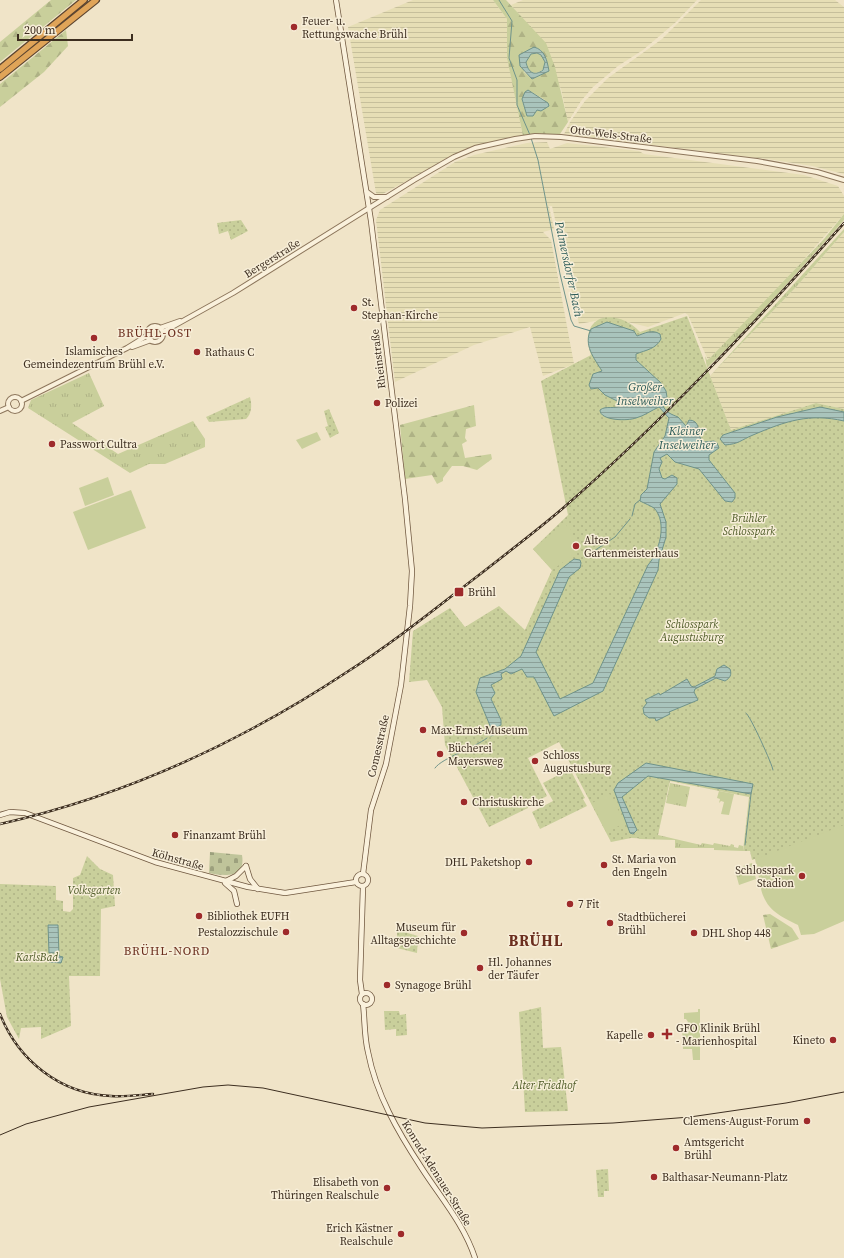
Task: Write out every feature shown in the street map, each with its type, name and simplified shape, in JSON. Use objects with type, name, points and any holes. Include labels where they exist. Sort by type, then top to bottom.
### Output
[{"type":"highway","points":[[0,69],[84,0]]},
{"type":"highway","points":[[0,77],[96,0]]},
{"type":"main road","name":"Rheinstraße","points":[[336,0],[367,192],[411,563],[412,586],[408,622]]},
{"type":"main road","name":"Comesstraße","points":[[363,874],[368,828],[373,800],[388,753],[401,685],[408,622]]},
{"type":"main road","name":"Kölnstraße","points":[[0,815],[10,812],[25,813],[155,862],[258,889],[285,893],[356,882]]},
{"type":"main road","points":[[237,904],[234,891],[224,881],[236,876],[246,866],[250,879],[258,889]]},
{"type":"main road","points":[[363,874],[368,877],[369,881],[368,884],[363,887],[356,882],[358,876],[363,874]]},
{"type":"main road","points":[[362,994],[368,994],[371,999],[369,1004],[363,1004],[360,1000],[362,994],[360,980],[363,887]]},
{"type":"main road","name":"Konrad-Adenauer-Straße","points":[[363,1004],[368,1051],[374,1079],[409,1148],[462,1229],[475,1258]]},
{"type":"street","name":"Otto-Wels-Straße","points":[[369,208],[435,167],[468,151],[495,143],[536,136],[561,137],[757,161],[817,172],[844,180]]},
{"type":"street","points":[[367,192],[374,197],[387,197]]},
{"type":"street","name":"Bergerstraße","points":[[127,348],[151,340],[159,340],[162,337],[163,332],[233,293],[369,208]]},
{"type":"street","name":"Bergerstraße","points":[[21,401],[127,348],[148,335],[148,331],[152,326],[160,328],[184,320]]},
{"type":"street","points":[[160,328],[163,332]]},
{"type":"street","points":[[148,335],[151,340]]},
{"type":"street","points":[[12,398],[17,398],[21,401],[22,405],[19,410],[13,411],[9,407],[9,401],[12,398]]},
{"type":"street","points":[[0,411],[9,407]]},
{"type":"shaded area","points":[[413,0],[493,0],[507,19],[507,58],[523,136],[452,156],[379,196],[376,193],[348,27]]},
{"type":"shaded area","points":[[523,0],[697,0],[676,22],[643,50],[618,66],[593,87],[581,101],[568,122],[561,89],[527,24],[511,5]]},
{"type":"shaded area","points":[[701,0],[835,0],[844,7],[844,174],[812,166],[774,160],[564,134],[570,122],[585,101],[608,78],[662,39]]},
{"type":"shaded area","points":[[547,142],[550,149],[567,143],[639,151],[644,154],[804,175],[838,186],[844,196],[844,214],[784,282],[708,360],[688,315],[685,313],[648,327],[611,318],[579,324],[552,206],[549,206],[554,229],[543,232],[551,240],[574,364],[543,376],[530,327],[474,345],[395,382],[376,220],[380,210],[455,162],[474,155],[527,143]]},
{"type":"shaded area","points":[[844,232],[844,409],[816,403],[731,430],[710,376],[797,286]]},
{"type":"green space","points":[[51,0],[76,0],[0,62],[0,42]]},
{"type":"green space","points":[[493,0],[506,0],[546,43],[555,67],[568,122],[560,134],[523,136],[507,58],[507,19]],"holes":[[[540,49],[549,70],[532,79],[524,72],[525,51]],[[528,90],[545,100],[527,116],[522,100]]]},
{"type":"green space","points":[[66,30],[68,46],[44,72],[0,107],[0,84]]},
{"type":"green space","points":[[535,53],[542,56],[545,63],[542,70],[535,73],[528,70],[525,63],[528,56]]},
{"type":"green space","points":[[844,214],[844,220],[832,234],[740,336],[707,368],[705,356],[707,360],[710,358],[824,239]]},
{"type":"green space","points":[[241,220],[248,231],[231,240],[228,231],[219,234],[217,223]]},
{"type":"green space","points":[[844,229],[844,232],[797,286],[710,376]]},
{"type":"green space","name":"Schlosspark Augustusburg","points":[[687,316],[731,430],[816,403],[844,409],[844,828],[756,864],[755,859],[752,860],[750,851],[743,851],[749,797],[670,781],[657,839],[631,838],[611,842],[559,742],[528,758],[547,796],[528,806],[528,808],[489,827],[445,745],[442,707],[427,680],[409,682],[413,631],[450,608],[465,627],[499,606],[525,630],[552,570],[533,549],[568,515],[541,381],[591,355],[588,341],[590,330],[594,323],[602,318],[611,317],[621,319],[631,324],[640,332]]},
{"type":"green space","points":[[89,373],[104,406],[72,423],[118,454],[193,421],[205,439],[205,447],[165,464],[149,464],[130,473],[28,408],[31,400]]},
{"type":"green space","points":[[250,397],[251,409],[246,419],[209,422],[206,417]]},
{"type":"green space","points":[[474,405],[476,426],[466,429],[465,438],[467,441],[462,444],[465,458],[491,454],[492,459],[477,470],[463,466],[452,466],[443,478],[443,481],[437,484],[432,475],[405,479],[400,425]]},
{"type":"green space","points":[[329,409],[339,433],[330,438],[325,427],[328,426],[324,411]]},
{"type":"green space","points":[[317,432],[321,440],[302,449],[296,440]]},
{"type":"green space","points":[[108,477],[114,495],[85,506],[79,488]]},
{"type":"green space","points":[[131,490],[146,528],[88,550],[73,512]]},
{"type":"green space","points":[[566,521],[567,527],[570,526],[576,553],[552,570],[533,549]]},
{"type":"green space","points":[[570,769],[585,798],[583,799],[587,806],[540,829],[532,812],[553,801],[543,783]]},
{"type":"green space","points":[[670,783],[690,787],[686,807],[666,803]]},
{"type":"green space","points":[[719,791],[734,794],[729,815],[721,814],[724,802],[721,801],[719,803],[720,799],[717,798]]},
{"type":"green space","points":[[610,794],[625,823],[606,832],[592,803]]},
{"type":"green space","points":[[660,824],[658,835],[701,845],[702,843],[713,845],[714,843],[730,846],[731,844],[738,848],[739,845],[743,846],[743,851],[714,850],[714,848],[675,848],[675,840],[638,839]]},
{"type":"green space","name":"Schlosspark Stadion","points":[[844,825],[844,921],[814,934],[801,935],[798,925],[779,915],[765,900],[760,884],[756,859]]},
{"type":"green space","points":[[210,852],[242,855],[241,868],[233,874],[227,875],[209,873]]},
{"type":"green space","name":"KarlsBad","points":[[87,856],[100,869],[113,875],[115,906],[101,909],[100,976],[69,976],[71,1026],[41,1039],[41,1027],[21,1028],[19,1039],[7,1017],[0,979],[0,884],[56,886],[56,900],[63,901],[63,911],[70,912],[73,909],[73,878],[80,875]]},
{"type":"green space","points":[[752,863],[756,879],[739,885],[736,874],[744,872],[743,866]]},
{"type":"green space","points":[[770,914],[792,928],[799,939],[771,949],[763,915]]},
{"type":"green space","points":[[397,930],[418,936],[417,953],[397,948]]},
{"type":"green space","name":"Alter Friedhof","points":[[541,1007],[543,1048],[561,1047],[568,1111],[525,1112],[519,1012]]},
{"type":"green space","points":[[698,1009],[700,1009],[700,1060],[693,1060],[692,1049],[683,1049],[682,1025],[686,1025],[688,1022],[684,1019],[684,1013],[698,1012]]},
{"type":"green space","points":[[384,1011],[399,1011],[400,1015],[406,1014],[407,1035],[396,1036],[396,1029],[385,1030]]},
{"type":"green space","points":[[608,1169],[609,1191],[604,1191],[604,1197],[598,1197],[596,1170]]},
{"type":"water","points":[[534,47],[538,48],[545,56],[549,71],[532,79],[520,66],[519,55]],"holes":[[[537,53],[541,55],[545,62],[543,70],[537,73],[530,71],[526,62],[531,54]]]},
{"type":"water","points":[[528,90],[548,103],[549,106],[541,111],[537,110],[533,116],[527,116],[522,99],[525,92]]},
{"type":"water","points":[[607,322],[634,331],[637,336],[651,332],[660,334],[661,339],[659,342],[650,349],[636,354],[636,360],[661,383],[666,391],[667,397],[662,404],[667,411],[678,417],[686,426],[689,420],[695,422],[698,427],[701,440],[704,442],[714,441],[717,443],[719,448],[709,455],[709,460],[735,493],[735,498],[732,502],[725,501],[699,469],[675,462],[667,454],[660,458],[662,462],[659,469],[662,478],[665,479],[672,475],[677,478],[677,484],[660,504],[666,522],[666,537],[659,560],[658,570],[603,691],[554,716],[534,677],[527,677],[522,669],[511,674],[506,671],[501,674],[502,679],[491,685],[495,693],[491,699],[501,720],[501,725],[491,728],[476,692],[480,678],[505,669],[521,656],[560,570],[574,559],[580,560],[580,568],[569,577],[536,652],[560,699],[593,683],[648,565],[656,553],[660,537],[661,521],[654,508],[640,501],[641,495],[647,489],[654,452],[665,436],[669,418],[659,407],[639,417],[627,420],[609,418],[601,414],[600,410],[602,409],[621,405],[621,403],[605,395],[598,388],[591,389],[589,385],[593,374],[602,371],[590,351],[588,340],[589,335],[591,329]]},
{"type":"water","points":[[820,407],[844,412],[844,421],[809,418],[787,422],[734,444],[725,445],[720,439],[723,435],[777,417]]},
{"type":"water","points":[[724,665],[730,669],[731,675],[725,681],[716,678],[695,689],[694,692],[698,700],[669,712],[670,714],[656,721],[655,718],[649,718],[644,714],[643,708],[647,703],[645,700],[659,693],[660,695],[687,679],[691,686],[694,687],[715,676],[717,669]]},
{"type":"water","points":[[646,763],[753,784],[751,794],[648,776],[622,797],[637,830],[633,834],[630,833],[614,790],[618,783]]},
{"type":"water","points":[[48,925],[58,925],[59,956],[63,957],[61,963],[49,962],[50,956],[57,955],[57,953],[49,953]]},
{"type":"waterway","name":"Palmersdorfer Bach","points":[[499,0],[512,21],[509,58],[517,80],[517,105],[530,135]]},
{"type":"waterway","name":"Palmersdorfer Bach","points":[[531,138],[538,160],[560,274],[571,320],[574,326],[591,331]]},
{"type":"waterway","name":"Palmersdorfer Bach","points":[[632,516],[635,504],[640,500]]},
{"type":"waterway","name":"Palmersdorfer Bach","points":[[585,557],[615,537],[630,519]]},
{"type":"waterway","points":[[746,713],[752,722],[773,770]]},
{"type":"waterway","name":"Palmersdorfer Bach","points":[[491,736],[506,730]]},
{"type":"waterway","name":"Palmersdorfer Bach","points":[[435,768],[444,760],[474,746],[487,738]]},
{"type":"waterway","points":[[745,845],[751,794]]},
{"type":"tram line","points":[[0,1135],[26,1124],[89,1107],[203,1087],[228,1085],[263,1088],[425,1123],[482,1128],[613,1123],[690,1117],[786,1103],[844,1092]]},
{"type":"railway","points":[[0,824],[92,798],[180,764],[266,721],[347,672],[381,649],[430,613],[531,534],[599,476],[708,370],[777,298],[844,223]]},
{"type":"railway","points":[[0,1014],[8,1031],[30,1060],[43,1072],[58,1081],[75,1089],[92,1094],[116,1096],[153,1094]]},
{"type":"place","name":"Feuer- u. Rettungswache Brühl","points":[[294,27]]},
{"type":"place","name":"St. Stephan-Kirche","points":[[354,308]]},
{"type":"place","name":"Islamisches Gemeindezentrum Brühl e.V.","points":[[94,338]]},
{"type":"place","name":"Rathaus C","points":[[197,352]]},
{"type":"place","name":"Polizei","points":[[377,403]]},
{"type":"place","name":"Passwort Cultra","points":[[52,444]]},
{"type":"place","name":"Altes Gartenmeisterhaus","points":[[576,546]]},
{"type":"place","name":"Brühl","points":[[459,592]]},
{"type":"place","name":"Max-Ernst-Museum","points":[[423,730]]},
{"type":"place","name":"Bücherei Mayersweg","points":[[440,754]]},
{"type":"place","name":"Schloss Augustusburg","points":[[535,761]]},
{"type":"place","name":"Christuskirche","points":[[464,802]]},
{"type":"place","name":"Finanzamt Brühl","points":[[175,835]]},
{"type":"place","name":"DHL Paketshop","points":[[529,862]]},
{"type":"place","name":"St. Maria von den Engeln","points":[[604,865]]},
{"type":"place","name":"Schlosspark Stadion","points":[[802,876]]},
{"type":"place","name":"7 Fit","points":[[570,904]]},
{"type":"place","name":"Bibliothek EUFH","points":[[199,916]]},
{"type":"place","name":"Stadtbücherei Brühl","points":[[610,923]]},
{"type":"place","name":"Pestalozzischule","points":[[286,932]]},
{"type":"place","name":"Museum für Alltagsgeschichte","points":[[464,933]]},
{"type":"place","name":"DHL Shop 448","points":[[694,933]]},
{"type":"place","name":"Hl. Johannes der Täufer","points":[[480,968]]},
{"type":"place","name":"Synagoge Brühl","points":[[387,985]]},
{"type":"place","name":"GFO Klinik Brühl - Marienhospital","points":[[667,1034]]},
{"type":"place","name":"Kapelle","points":[[651,1035]]},
{"type":"place","name":"Kineto","points":[[833,1040]]},
{"type":"place","name":"Clemens-August-Forum","points":[[807,1121]]},
{"type":"place","name":"Amtsgericht Brühl","points":[[676,1148]]},
{"type":"place","name":"Balthasar-Neumann-Platz","points":[[654,1177]]},
{"type":"place","name":"Elisabeth von Thüringen Realschule","points":[[387,1188]]},
{"type":"place","name":"Erich Kästner Realschule","points":[[401,1234]]},
{"type":"district","name":"BRÜHL-OST","points":[[155,333]]},
{"type":"district","name":"BRÜHL","points":[[536,941]]},
{"type":"district","name":"BRÜHL-NORD","points":[[167,951]]},
{"type":"water label","name":"Großer Inselweiher","points":[[645,394]]},
{"type":"water label","name":"Kleiner Inselweiher","points":[[687,438]]},
{"type":"park label","name":"Brühler Schlosspark","points":[[749,524]]},
{"type":"park label","name":"Volksgarten","points":[[94,890]]}]
